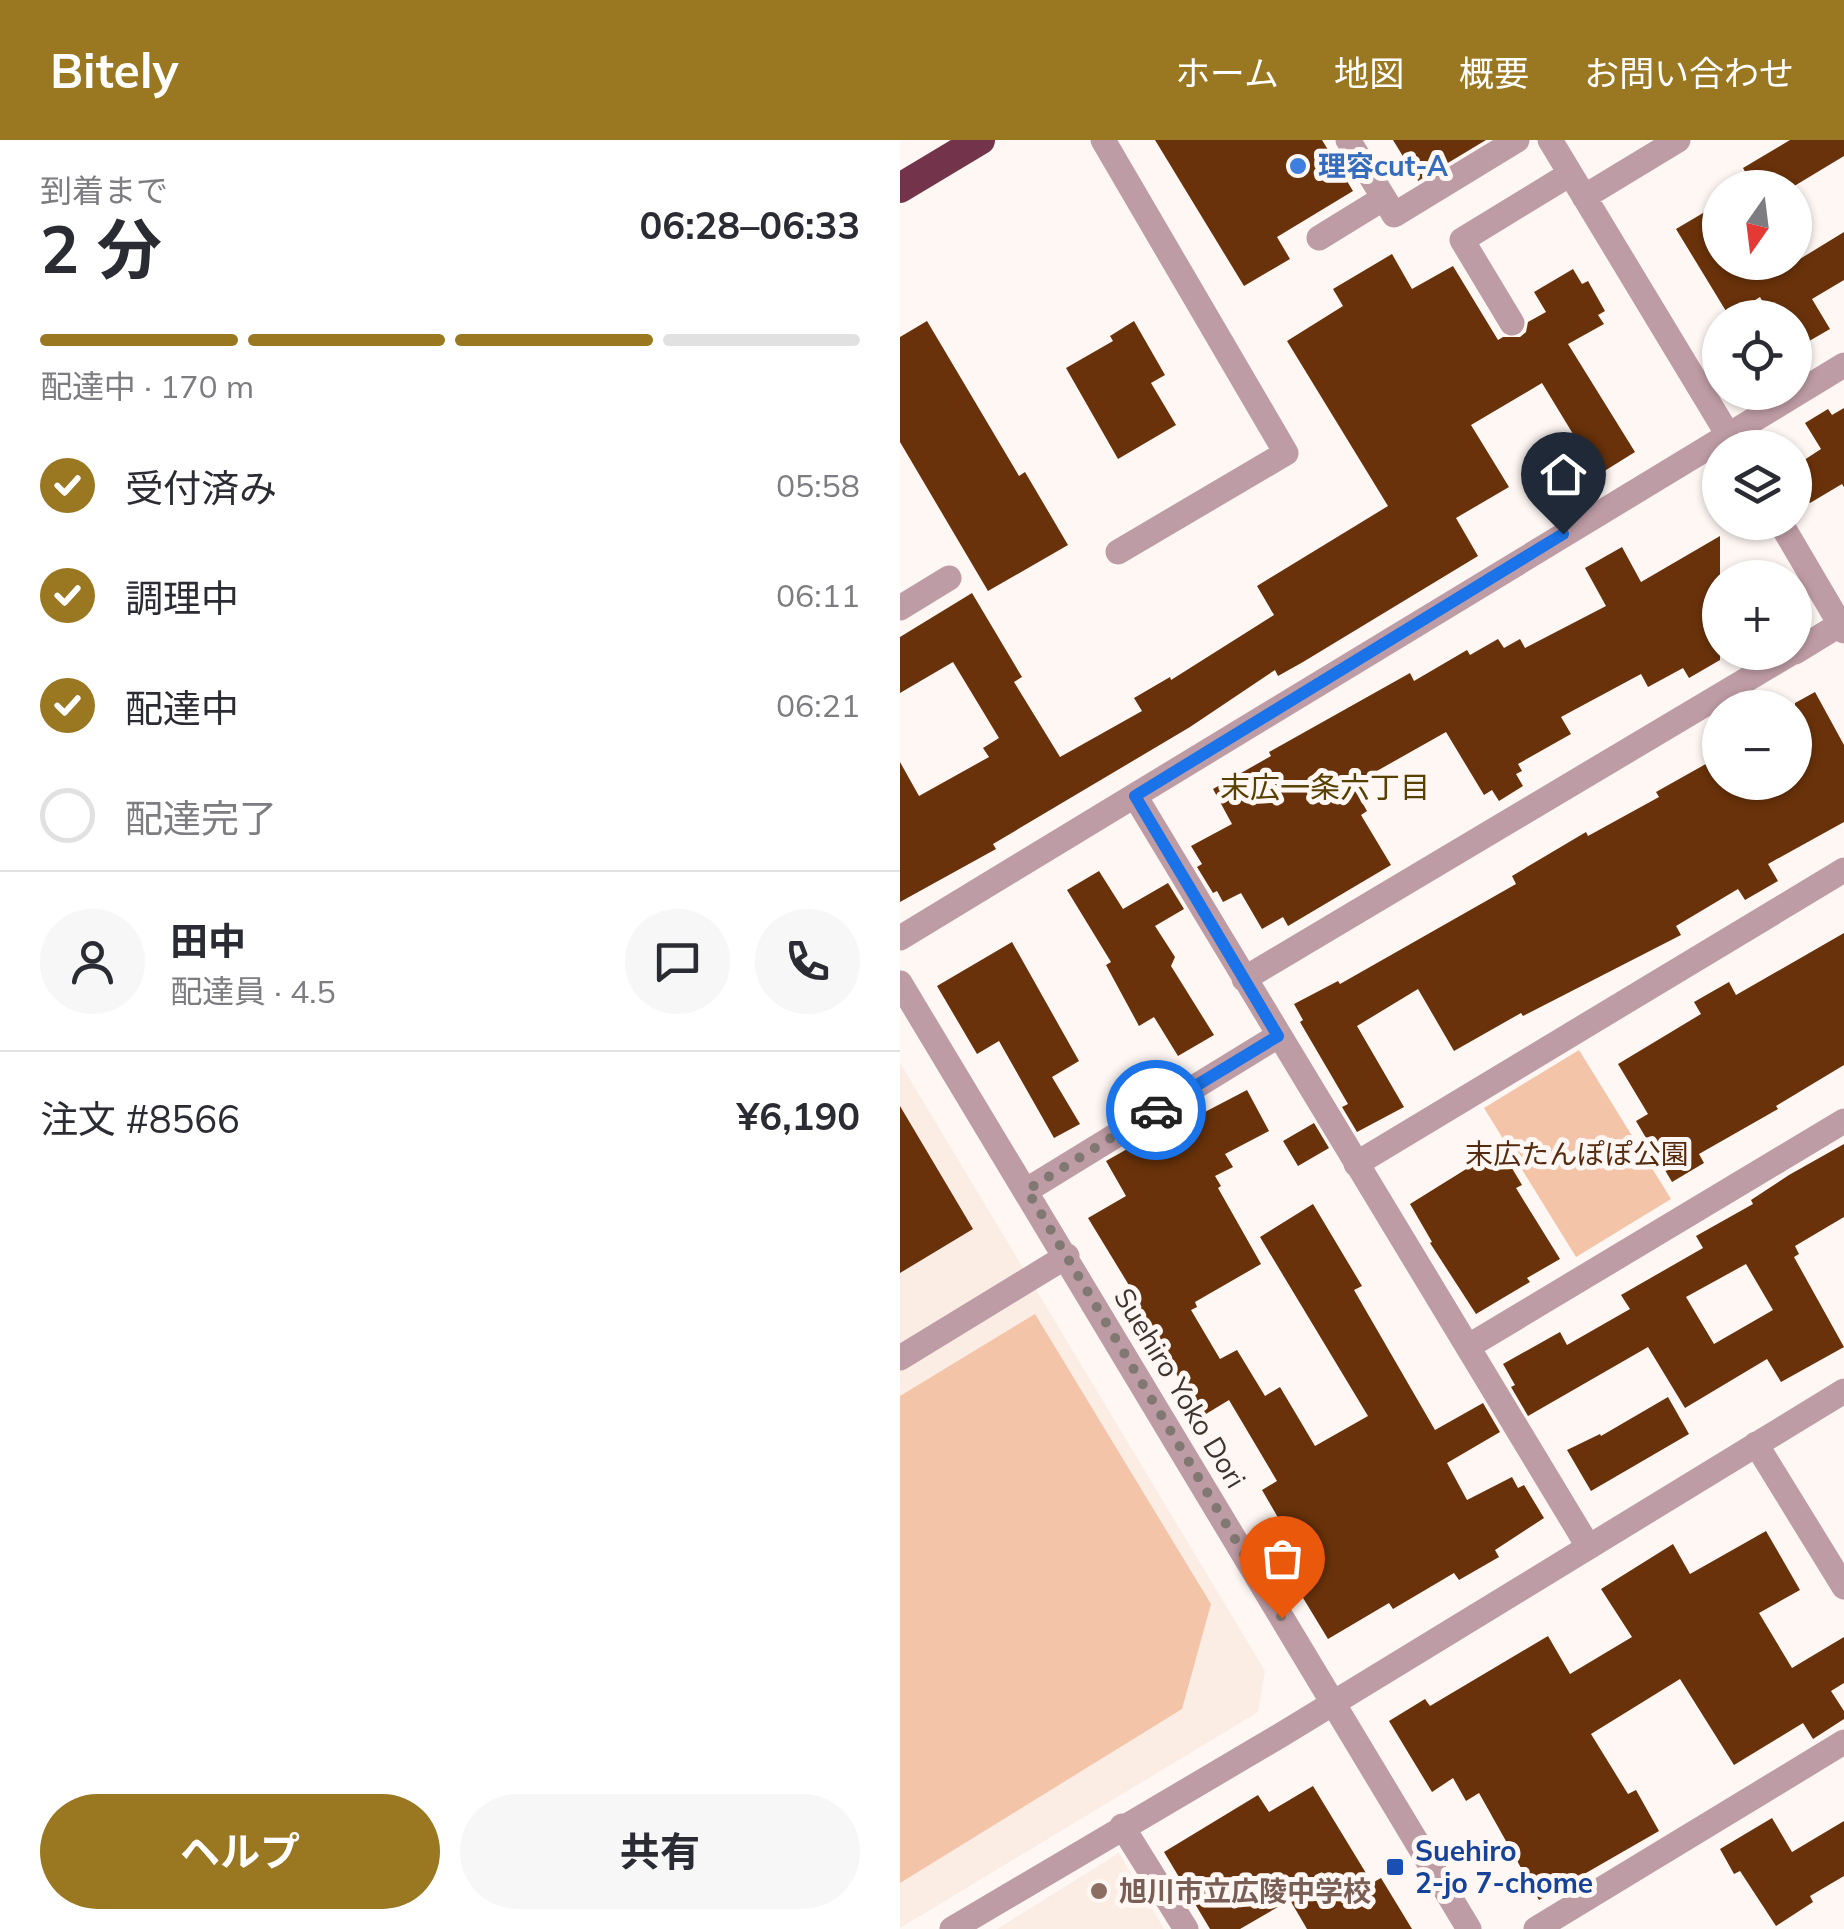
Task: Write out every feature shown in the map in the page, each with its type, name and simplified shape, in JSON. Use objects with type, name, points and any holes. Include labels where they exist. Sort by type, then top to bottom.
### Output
[{"type":"highway","points":[[900,188],[980,140]]},
{"type":"street","points":[[1103,140],[1286,453],[1118,552]]},
{"type":"street","points":[[1348,140],[1394,215],[1517,140]]},
{"type":"street","points":[[1550,140],[1725,430]]},
{"type":"street","points":[[1584,197],[1678,140]]},
{"type":"street","points":[[1512,323],[1462,240],[1570,174]]},
{"type":"street","points":[[1319,238],[1384,198]]},
{"type":"street","points":[[1748,430],[1844,365]]},
{"type":"street","points":[[900,938],[1702,459]]},
{"type":"street","points":[[1791,540],[1843,626],[1812,642]]},
{"type":"street","points":[[900,608],[949,578]]},
{"type":"street","points":[[1244,979],[1764,670]]},
{"type":"street","points":[[1135,796],[1588,1546]]},
{"type":"street","points":[[1356,1164],[1844,870]]},
{"type":"street","name":"Suehiro Yoko Dori","points":[[900,982],[1468,1929]]},
{"type":"street","points":[[1027,1190],[1278,1036]]},
{"type":"street","points":[[1469,1346],[1844,1120]]},
{"type":"street","points":[[900,1358],[1067,1256]]},
{"type":"street","points":[[952,1929],[1333,1703],[1844,1391]]},
{"type":"street","points":[[1756,1444],[1844,1586]]},
{"type":"street","points":[[1536,1929],[1844,1742]]},
{"type":"street","points":[[1122,1826],[1186,1929]]},
{"type":"shaded area","points":[[900,1063],[1265,1671],[1258,1712],[900,1928]]},
{"type":"shaded area","name":"旭川市立広陵中学校","points":[[1119,1853],[1164,1929],[997,1929]]},
{"type":"green space","name":"末広たんぽぽ公園","points":[[1579,1050],[1671,1199],[1576,1257],[1484,1108]]},
{"type":"green space","points":[[1035,1314],[1211,1604],[1182,1709],[900,1883],[900,1396]]},
{"type":"building","points":[[1155,140],[1322,140],[1353,191],[1277,237],[1290,259],[1244,286]]},
{"type":"building","points":[[1393,140],[1486,140],[1418,181]]},
{"type":"building","points":[[1790,140],[1844,140],[1844,156],[1812,175],[1812,170],[1743,168]]},
{"type":"building","points":[[1702,214],[1702,272],[1676,229]]},
{"type":"building","points":[[1844,232],[1844,280],[1812,299],[1830,329],[1812,339],[1812,300],[1719,300],[1707,280],[1812,280],[1812,252]]},
{"type":"building","points":[[1392,254],[1412,289],[1453,266],[1498,340],[1520,337],[1528,322],[1546,312],[1534,292],[1573,269],[1582,284],[1588,281],[1605,311],[1598,315],[1604,324],[1568,344],[1635,452],[1598,475],[1542,383],[1471,425],[1509,487],[1456,518],[1478,556],[1303,662],[1278,676],[1275,670],[1190,727],[993,844],[996,849],[900,902],[900,762],[919,796],[989,757],[983,748],[999,738],[953,662],[900,693],[900,637],[972,593],[1022,677],[1014,682],[1060,757],[1142,711],[1134,698],[1170,677],[1171,680],[1274,615],[1257,586],[1388,506],[1287,341],[1343,306],[1333,289]]},
{"type":"building","points":[[927,321],[1019,476],[1025,472],[1068,545],[988,591],[900,442],[900,337]]},
{"type":"building","points":[[1134,321],[1165,375],[1151,383],[1176,425],[1118,459],[1066,368],[1113,341],[1110,336]]},
{"type":"building","points":[[1844,408],[1844,487],[1842,484],[1812,502],[1812,455],[1821,449],[1805,423],[1828,409],[1832,415]]},
{"type":"building","points":[[1713,540],[1720,540],[1720,560],[1702,560],[1703,670],[1689,678],[1683,668],[1648,687],[1641,674],[1561,717],[1571,734],[1518,764],[1522,771],[1516,774],[1523,786],[1499,801],[1492,790],[1484,795],[1446,732],[1352,785],[1367,811],[1361,815],[1391,865],[1288,926],[1283,917],[1262,929],[1241,893],[1223,902],[1217,891],[1213,893],[1197,867],[1202,864],[1191,846],[1232,824],[1213,789],[1271,756],[1269,752],[1410,673],[1414,681],[1467,650],[1470,655],[1498,639],[1504,648],[1520,639],[1525,648],[1606,606],[1585,568],[1622,547],[1641,582]]},
{"type":"building","points":[[1815,692],[1844,745],[1844,822],[1768,864],[1778,881],[1745,900],[1738,889],[1676,926],[1681,935],[1523,1016],[1521,1013],[1454,1051],[1418,989],[1357,1026],[1404,1107],[1357,1132],[1342,1107],[1348,1104],[1300,1022],[1303,1020],[1294,1004],[1338,981],[1340,984],[1516,884],[1512,876],[1586,832],[1588,836],[1659,797],[1656,792],[1702,766],[1702,800],[1812,800]]},
{"type":"building","points":[[1099,871],[1123,909],[1168,883],[1184,909],[1155,926],[1175,957],[1171,966],[1214,1035],[1178,1056],[1154,1017],[1139,1026],[1106,965],[1111,962],[1067,890]]},
{"type":"building","points":[[1844,933],[1844,1065],[1699,1154],[1704,1163],[1672,1182],[1636,1121],[1648,1114],[1618,1064],[1701,1014],[1694,1002],[1729,982],[1736,995]]},
{"type":"building","points":[[1012,942],[1079,1061],[1052,1077],[1080,1124],[1054,1138],[999,1041],[977,1054],[937,986]]},
{"type":"building","points":[[1247,1090],[1269,1131],[1225,1154],[1233,1167],[1215,1176],[1261,1264],[1195,1302],[1197,1307],[1191,1310],[1220,1359],[1237,1350],[1265,1396],[1280,1387],[1315,1446],[1368,1416],[1260,1237],[1313,1204],[1362,1286],[1354,1290],[1435,1430],[1483,1403],[1500,1432],[1447,1463],[1467,1500],[1512,1477],[1518,1488],[1524,1485],[1544,1518],[1495,1550],[1499,1557],[1459,1580],[1454,1573],[1393,1609],[1389,1603],[1328,1639],[1297,1588],[1313,1578],[1262,1490],[1277,1481],[1229,1400],[1201,1417],[1088,1218],[1126,1196],[1106,1161],[1198,1109],[1201,1114]]},
{"type":"building","points":[[900,1106],[973,1229],[900,1273]]},
{"type":"building","points":[[1314,1123],[1329,1148],[1298,1166],[1283,1141]]},
{"type":"building","points":[[1844,1144],[1844,1217],[1795,1246],[1799,1254],[1794,1257],[1844,1347],[1781,1382],[1767,1359],[1685,1408],[1648,1347],[1528,1416],[1503,1364],[1560,1332],[1567,1345],[1630,1309],[1621,1295],[1703,1248],[1696,1236],[1753,1204],[1751,1200]],"holes":[[[1746,1264],[1773,1310],[1714,1344],[1686,1297]]]},
{"type":"building","points":[[1500,1148],[1522,1185],[1516,1188],[1560,1259],[1476,1314],[1410,1204]]},
{"type":"building","points":[[1668,1397],[1689,1434],[1591,1491],[1567,1450],[1601,1436]]},
{"type":"building","points":[[1766,1531],[1800,1590],[1759,1613],[1792,1668],[1844,1637],[1844,1683],[1831,1691],[1844,1711],[1844,1719],[1813,1739],[1803,1723],[1734,1765],[1680,1679],[1591,1734],[1628,1794],[1636,1790],[1659,1831],[1539,1900],[1479,1793],[1466,1801],[1453,1778],[1432,1792],[1389,1721],[1425,1699],[1430,1706],[1548,1636],[1570,1674],[1632,1637],[1601,1589],[1673,1544],[1690,1574]]},
{"type":"building","points":[[1313,1786],[1372,1883],[1381,1878],[1412,1929],[1307,1929],[1290,1900],[1240,1929],[1210,1929],[1164,1852],[1258,1795],[1269,1812]]},
{"type":"building","points":[[1772,1818],[1792,1852],[1844,1821],[1844,1876],[1810,1896],[1813,1902],[1776,1926],[1740,1871],[1734,1874],[1720,1849]]},
{"type":"way so far","points":[[1156,1110],[1027,1190],[1282,1618]]},
{"type":"place","name":"理容cut-A","points":[[1298,166]]},
{"type":"place","name":"Suehiro 2-jo 7-chome","points":[[1395,1867]]},
{"type":"place","name":"旭川市立広陵中学校","points":[[1099,1891]]},
{"type":"district","name":"末広一条六丁目","points":[[1325,788]]},
{"type":"route","points":[[1156,1110],[1278,1036],[1135,796],[1563,534]]}]
